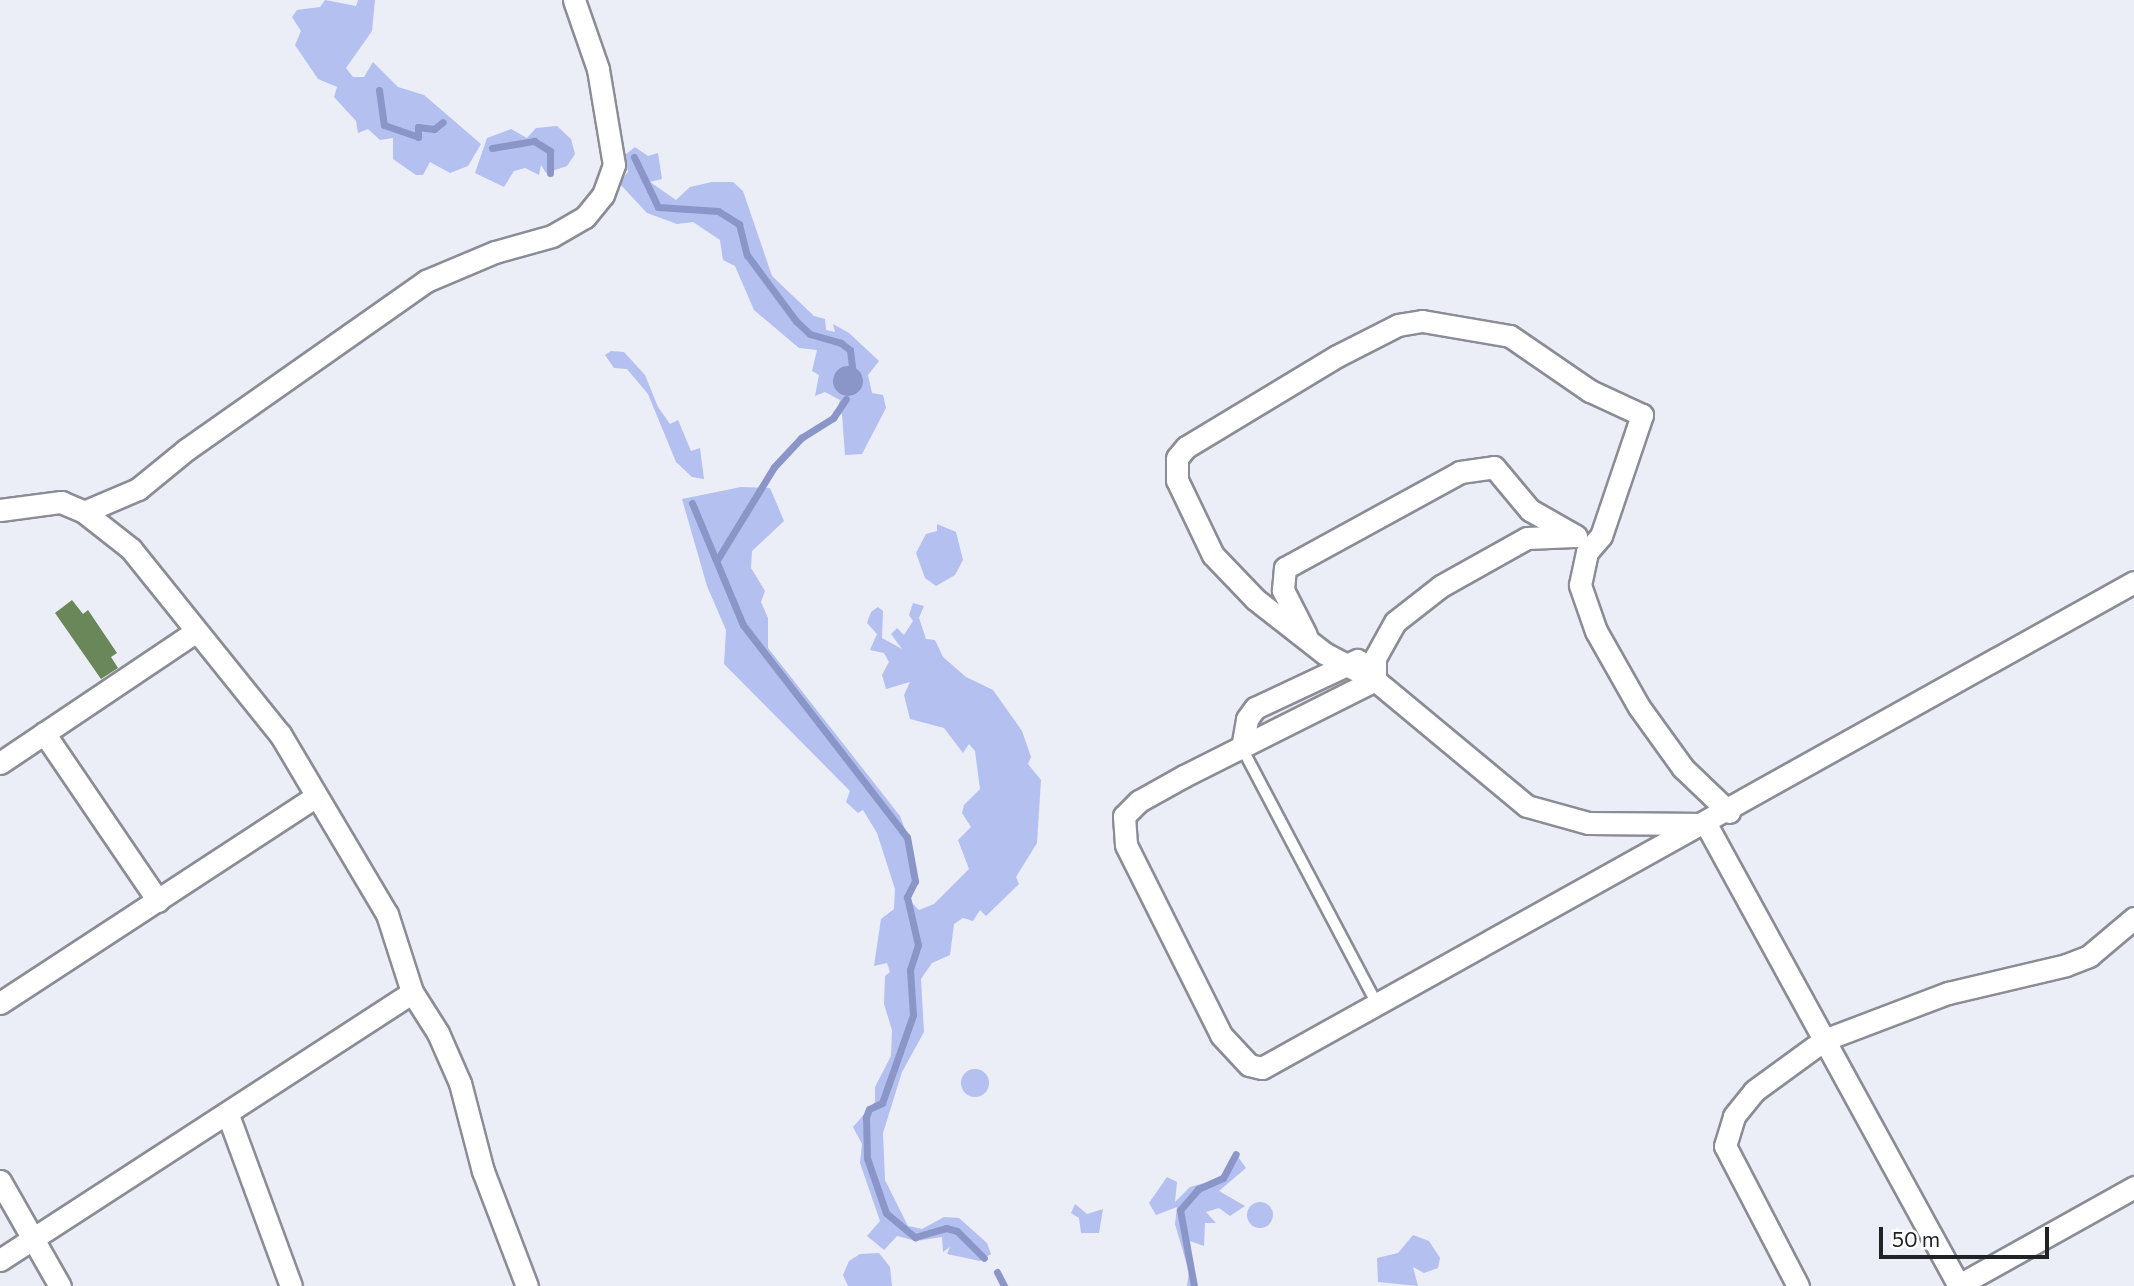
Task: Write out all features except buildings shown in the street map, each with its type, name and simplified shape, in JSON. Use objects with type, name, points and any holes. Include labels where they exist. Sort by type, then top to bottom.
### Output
[{"type":"street","points":[[84,512],[138,489],[187,449],[426,281],[495,252],[552,236],[585,217],[603,195],[614,165],[598,69],[574,0]]},
{"type":"street","points":[[1706,824],[1588,823],[1527,806],[1375,680],[1309,640],[1255,599],[1213,555],[1177,480],[1177,458],[1186,447],[1337,356],[1398,325],[1455,323],[1510,336],[1590,391],[1642,415],[1601,536],[1587,552],[1580,585],[1596,631],[1617,672],[1683,768],[1729,812]]},
{"type":"street","points":[[1309,640],[1283,590],[1285,568],[1460,472],[1494,467],[1530,510],[1576,536]]},
{"type":"street","points":[[0,510],[61,502],[84,512],[131,549],[195,632],[280,734],[313,798],[387,914],[412,992],[438,1033],[460,1083],[483,1171],[527,1286]]},
{"type":"street","points":[[1242,748],[1247,719],[1255,709],[1349,664],[1380,643],[1395,622],[1441,586],[1527,538],[1601,536]]},
{"type":"street","points":[[1375,680],[1139,802],[1124,816],[1121,832],[1221,1035],[1248,1065],[1262,1068],[1376,1002],[1729,812],[2134,582]]},
{"type":"street","points":[[0,763],[195,632]]},
{"type":"street","points":[[1375,680],[1380,643]]},
{"type":"street","points":[[44,733],[158,901]]},
{"type":"street","points":[[0,1003],[313,798]]},
{"type":"street","points":[[1706,824],[1959,1286],[2134,1187]]},
{"type":"street","points":[[1798,1286],[1725,1146],[1734,1116],[1754,1091],[1824,1040],[1948,993],[2066,965],[2089,956],[2134,918]]},
{"type":"street","points":[[0,1260],[228,1115],[412,992]]},
{"type":"street","points":[[228,1115],[292,1286]]},
{"type":"street","points":[[0,1181],[60,1286]]},
{"type":"lane","points":[[1242,748],[1376,1002]]},
{"type":"shaded area","points":[[325,0],[356,6],[358,0],[375,0],[372,31],[346,68],[353,77],[364,77],[373,62],[398,87],[424,95],[481,144],[468,166],[450,173],[430,162],[423,175],[416,175],[393,159],[393,138],[380,140],[368,129],[358,133],[356,121],[334,97],[337,87],[318,79],[295,45],[301,31],[292,17],[297,10],[320,7]]},
{"type":"shaded area","points":[[557,126],[571,139],[575,154],[567,166],[546,173],[541,165],[539,175],[525,168],[514,171],[504,187],[475,173],[487,138],[511,129],[527,138],[536,128]]},
{"type":"shaded area","points":[[635,147],[648,156],[658,153],[662,179],[650,182],[676,200],[690,187],[712,182],[733,182],[743,191],[772,276],[814,316],[825,319],[826,330],[835,332],[833,324],[849,333],[879,361],[868,375],[872,393],[883,395],[886,408],[862,454],[845,455],[842,414],[836,414],[840,400],[825,392],[815,396],[819,375],[812,371],[817,350],[799,348],[754,310],[735,266],[723,260],[720,240],[693,222],[677,224],[647,213],[619,183],[628,172],[625,155]]},
{"type":"shaded area","points":[[611,351],[624,352],[645,375],[658,407],[670,424],[678,420],[691,451],[700,448],[704,479],[692,477],[676,462],[648,394],[627,369],[614,368],[605,355]]},
{"type":"shaded area","points":[[848,366],[859,370],[863,381],[859,392],[848,396],[837,392],[833,381],[837,370]]},
{"type":"shaded area","points":[[741,487],[770,488],[784,521],[752,551],[751,568],[765,591],[761,602],[768,618],[768,648],[900,816],[914,854],[915,881],[907,897],[919,910],[934,904],[969,869],[958,840],[971,827],[962,813],[964,805],[980,789],[975,751],[969,744],[963,753],[944,728],[910,719],[904,695],[910,682],[886,689],[882,675],[889,662],[884,653],[870,650],[877,634],[867,623],[871,612],[878,607],[883,611],[882,638],[902,649],[891,634],[897,628],[904,635],[913,621],[909,615],[913,603],[924,606],[919,618],[926,639],[935,640],[943,657],[966,677],[993,690],[1022,731],[1031,757],[1028,764],[1041,780],[1037,843],[1016,877],[1019,884],[986,916],[980,910],[973,921],[963,918],[954,924],[950,955],[932,963],[921,979],[924,1032],[902,1072],[883,1133],[885,1180],[908,1226],[922,1229],[944,1217],[959,1218],[987,1243],[991,1254],[980,1261],[947,1254],[950,1247],[943,1252],[942,1237],[916,1241],[897,1236],[884,1250],[867,1236],[880,1221],[860,1163],[862,1144],[853,1127],[875,1102],[875,1087],[891,1056],[892,1030],[884,1004],[885,976],[890,972],[887,963],[874,966],[881,919],[894,909],[895,889],[877,833],[863,810],[858,813],[846,802],[850,791],[724,664],[726,630],[707,586],[682,499]]},
{"type":"shaded area","points":[[937,524],[956,532],[963,560],[955,575],[936,586],[925,578],[916,553],[926,534],[937,531]]},
{"type":"shaded area","points":[[975,1069],[985,1073],[989,1083],[985,1093],[975,1097],[965,1093],[961,1083],[965,1073]]},
{"type":"shaded area","points":[[1236,1154],[1246,1168],[1219,1191],[1245,1206],[1230,1216],[1219,1208],[1206,1212],[1216,1223],[1205,1223],[1204,1246],[1190,1241],[1196,1286],[1187,1286],[1189,1272],[1175,1224],[1177,1207],[1156,1215],[1149,1203],[1167,1177],[1177,1182],[1175,1202],[1190,1187],[1223,1178]]},
{"type":"shaded area","points":[[1260,1202],[1269,1206],[1273,1215],[1269,1224],[1260,1228],[1251,1224],[1247,1215],[1251,1206]]},
{"type":"shaded area","points":[[1075,1204],[1087,1214],[1103,1209],[1099,1233],[1081,1233],[1079,1218],[1071,1213]]},
{"type":"shaded area","points":[[1413,1235],[1429,1241],[1440,1258],[1438,1268],[1424,1273],[1413,1267],[1418,1286],[1378,1282],[1377,1258],[1398,1253]]},
{"type":"shaded area","points":[[879,1253],[890,1267],[892,1286],[848,1286],[843,1275],[849,1261],[860,1254]]},
{"type":"waterway","points":[[379,90],[384,125],[418,137],[418,127],[434,129],[443,122]]},
{"type":"waterway","points":[[492,148],[534,141],[550,151],[550,173]]},
{"type":"waterway","points":[[634,157],[658,207],[718,211],[739,224],[747,255],[796,321],[810,334],[841,343],[850,350],[852,366]]},
{"type":"waterway","points":[[717,560],[774,467],[801,438],[833,418],[846,399]]},
{"type":"waterway","points":[[692,503],[743,625],[907,837],[915,881],[907,897],[918,945],[910,970],[913,1015],[882,1103],[869,1109],[866,1117],[867,1158],[886,1213],[915,1237],[946,1228],[957,1231],[984,1258]]},
{"type":"waterway","points":[[1194,1286],[1180,1210],[1198,1189],[1223,1178],[1236,1154]]},
{"type":"waterway","points":[[997,1272],[1004,1286]]}]
